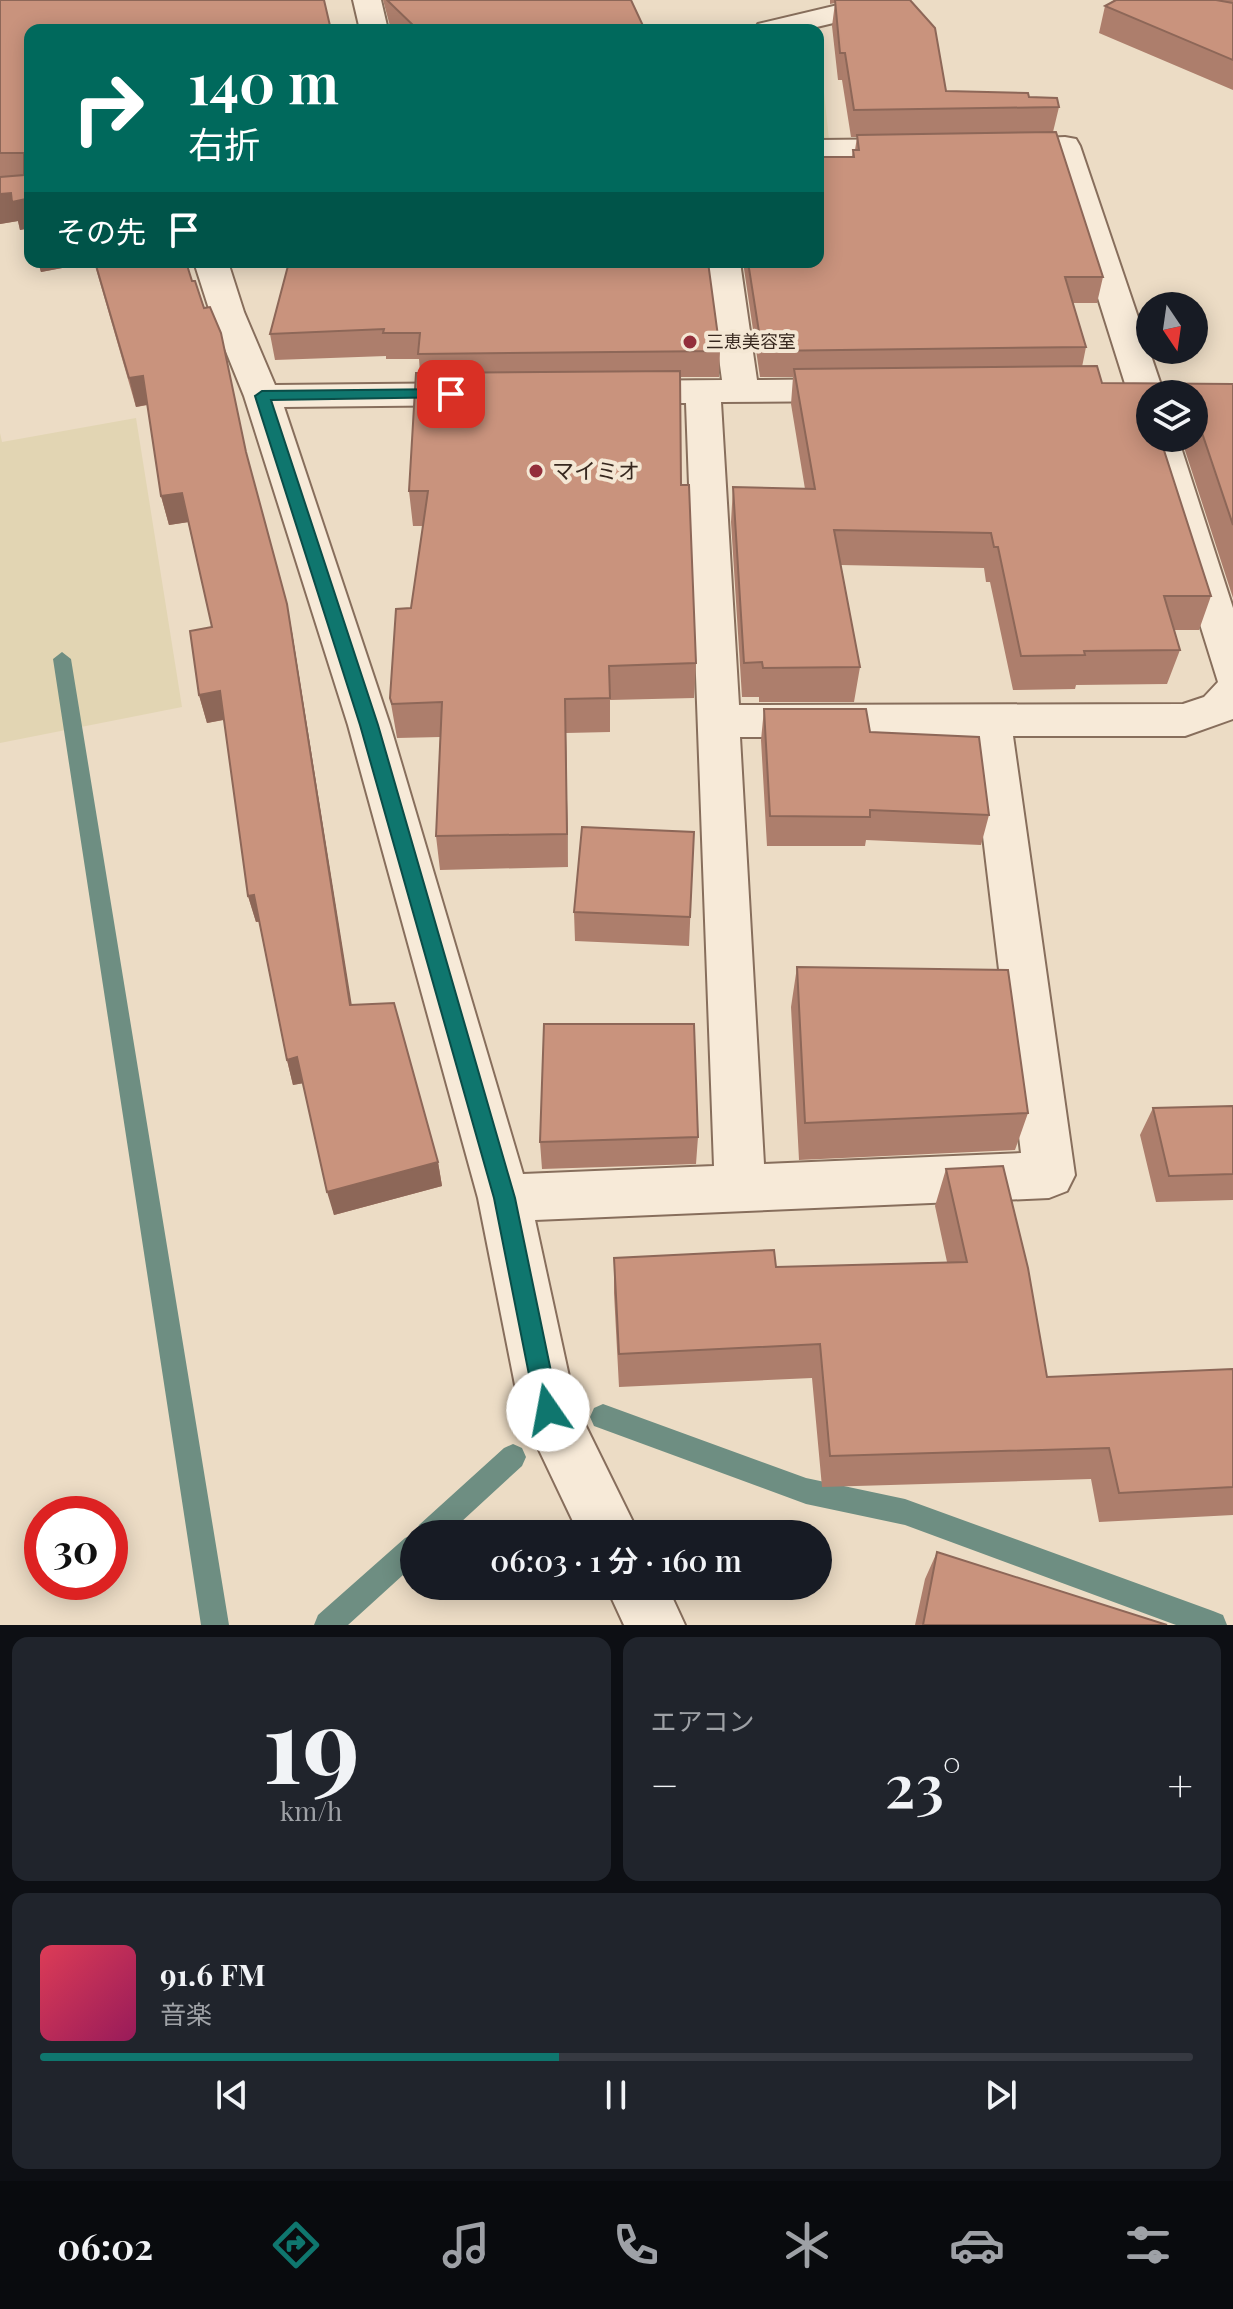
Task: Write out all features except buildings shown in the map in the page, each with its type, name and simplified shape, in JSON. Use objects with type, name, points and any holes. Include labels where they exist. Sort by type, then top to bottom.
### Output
[{"type":"street","points":[[367,0],[373,24]]},
{"type":"street","points":[[793,24],[895,0]]},
{"type":"street","points":[[824,149],[1065,146],[1141,380]]},
{"type":"street","points":[[213,268],[227,312],[262,396],[369,725],[504,1198],[548,1410],[603,1520]]},
{"type":"street","points":[[723,268],[718,721],[740,1186]]},
{"type":"street","points":[[593,392],[881,390]]},
{"type":"street","points":[[262,396],[514,393]]},
{"type":"street","points":[[1164,452],[1233,672]]},
{"type":"street","points":[[718,721],[1185,720],[1219,708],[1233,692]]},
{"type":"street","points":[[504,1198],[1049,1175],[990,720]]},
{"type":"street","points":[[643,1600],[655,1625]]},
{"type":"shaded area","points":[[824,92],[829,140],[824,140]]},
{"type":"shaded area","points":[[136,418],[182,707],[0,743],[0,433],[2,442]]},
{"type":"waterway","points":[[62,659],[215,1625]]},
{"type":"waterway","points":[[603,1417],[806,1491],[905,1512],[1213,1625]]},
{"type":"waterway","points":[[443,1520],[513,1457]]},
{"type":"waterway","points":[[328,1625],[400,1560]]},
{"type":"place","name":"三恵美容室","points":[[690,342]]},
{"type":"place","name":"マイミオ","points":[[536,471]]},
{"type":"route","points":[[451,394],[262,396],[369,725],[504,1198],[548,1410]]}]
